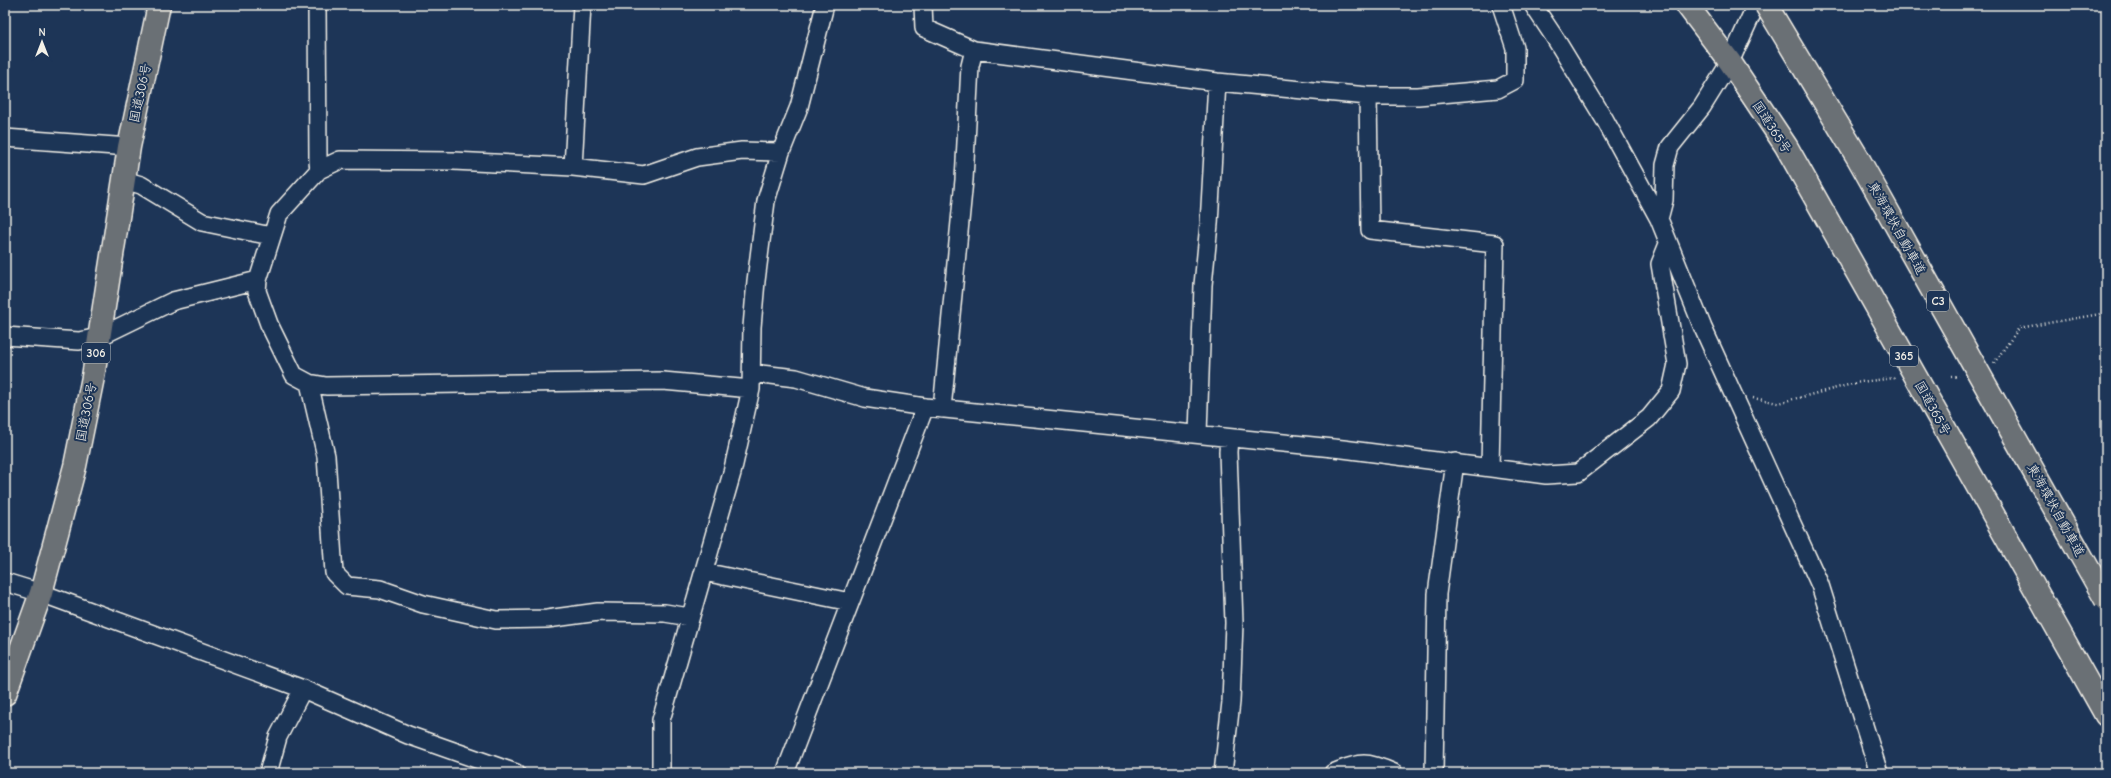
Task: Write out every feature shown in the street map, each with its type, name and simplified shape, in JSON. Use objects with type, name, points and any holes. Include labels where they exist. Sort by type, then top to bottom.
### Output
[{"type":"highway","name":"国道306号","points":[[5,694],[41,593],[75,466],[99,337],[129,147],[159,5]]},
{"type":"highway","name":"国道365号","points":[[1687,5],[1730,62],[1786,146],[2106,715]]},
{"type":"highway","name":"東海環状自動車道","points":[[1766,5],[1858,158],[2106,600]]},
{"type":"street","points":[[317,5],[319,170]]},
{"type":"street","points":[[573,167],[582,5]]},
{"type":"street","points":[[661,773],[661,720],[689,617],[704,572],[732,474],[752,381],[752,327],[766,201],[781,152],[799,106],[825,5]]},
{"type":"street","points":[[923,5],[924,28],[974,50],[1217,82],[1368,96],[1418,96],[1498,89],[1515,80],[1515,48],[1501,5]]},
{"type":"street","points":[[1533,5],[1605,120],[1659,219],[1703,328],[1820,585],[1879,773]]},
{"type":"street","points":[[1659,219],[1664,200],[1665,165],[1670,147],[1702,107],[1730,62],[1756,5]]},
{"type":"street","points":[[942,409],[964,180],[970,66],[974,50]]},
{"type":"street","points":[[1198,434],[1203,285],[1209,224],[1217,82]]},
{"type":"street","points":[[1368,96],[1370,230],[1495,244],[1490,467]]},
{"type":"street","points":[[5,138],[129,147]]},
{"type":"street","points":[[781,152],[742,151],[697,157],[644,175],[573,167],[453,161],[340,160],[319,170],[279,214],[258,280],[257,291],[294,375],[309,383],[326,386],[752,381],[796,378],[865,398],[925,407],[1198,434],[1455,462],[1546,475],[1578,473],[1649,418],[1671,391],[1677,364],[1660,264],[1668,244]]},
{"type":"street","points":[[124,180],[141,185],[202,222],[271,236]]},
{"type":"street","points":[[5,336],[79,341],[99,337],[173,301],[258,280]]},
{"type":"street","points":[[309,383],[326,456],[334,573],[347,586],[380,589],[423,604],[496,620],[547,619],[598,612],[665,614],[689,617]]},
{"type":"street","points":[[786,773],[850,602],[919,427],[925,407]]},
{"type":"street","points":[[1223,773],[1231,702],[1234,623],[1228,452],[1229,438]]},
{"type":"street","points":[[1434,773],[1437,594],[1455,462]]},
{"type":"street","points":[[704,572],[850,602]]},
{"type":"street","points":[[5,582],[41,593],[303,689],[408,735],[516,773]]},
{"type":"street","points":[[268,773],[278,736],[303,689]]},
{"type":"street","points":[[1333,773],[1355,764],[1374,764],[1394,773]]},
{"type":"path","points":[[1992,365],[2019,328],[2106,312]]},
{"type":"path","points":[[1951,377],[1963,376]]},
{"type":"path","points":[[1751,398],[1778,403],[1860,382],[1895,378]]}]
